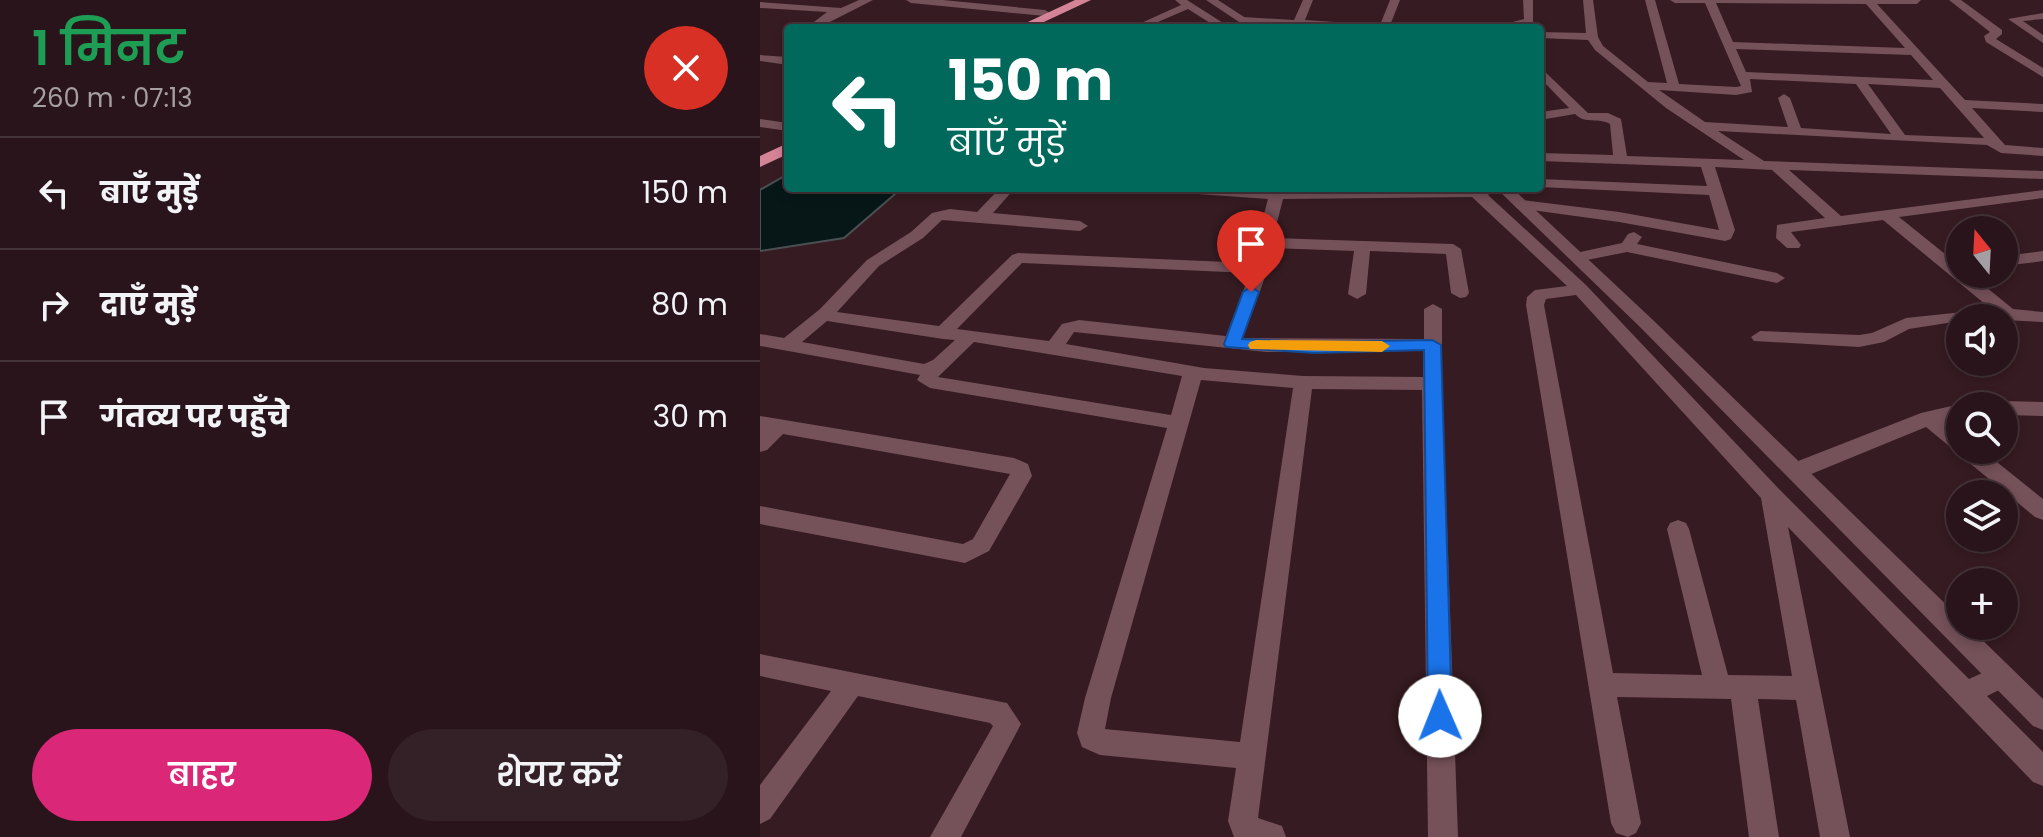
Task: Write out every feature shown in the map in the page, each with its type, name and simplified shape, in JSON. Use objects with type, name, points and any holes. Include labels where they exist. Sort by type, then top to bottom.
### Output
[{"type":"highway","points":[[1027,24],[1072,0]]},
{"type":"highway","points":[[1029,24],[1085,0]]},
{"type":"highway","points":[[760,162],[784,150]]},
{"type":"street","points":[[818,24],[868,0]]},
{"type":"street","points":[[911,0],[1045,13]]},
{"type":"street","points":[[1211,0],[1250,24]]},
{"type":"street","points":[[1298,23],[1308,0]]},
{"type":"street","points":[[1385,24],[1395,0]]},
{"type":"street","points":[[1528,0],[1530,24]]},
{"type":"street","points":[[1588,0],[1592,37],[1599,48],[1702,126],[1769,165],[1837,220]]},
{"type":"street","points":[[1650,0],[1674,87]]},
{"type":"street","points":[[1675,0],[1917,1]]},
{"type":"street","points":[[1644,85],[1747,90],[1709,0]]},
{"type":"street","points":[[1954,0],[1998,32],[1990,36]]},
{"type":"street","points":[[761,2],[837,9],[829,17]]},
{"type":"street","points":[[1870,2],[1991,137],[1990,141]]},
{"type":"street","points":[[1143,24],[1185,3],[1213,24]]},
{"type":"street","points":[[2038,36],[2013,19],[2043,16]]},
{"type":"street","points":[[1243,20],[1315,24]]},
{"type":"street","points":[[2019,34],[2038,36]]},
{"type":"street","points":[[1544,35],[1592,37]]},
{"type":"street","points":[[1990,36],[2004,35]]},
{"type":"street","points":[[1990,36],[1990,40],[2043,73]]},
{"type":"street","points":[[1730,45],[1915,52]]},
{"type":"street","points":[[760,58],[784,61]]},
{"type":"street","points":[[1544,75],[1588,118],[1608,117],[1616,122],[1621,160]]},
{"type":"street","points":[[1743,75],[1943,84]]},
{"type":"street","points":[[1859,80],[1901,138]]},
{"type":"street","points":[[1544,91],[1558,89]]},
{"type":"street","points":[[1784,98],[1796,132]]},
{"type":"street","points":[[1962,104],[2043,108]]},
{"type":"street","points":[[1544,115],[1578,110]]},
{"type":"street","points":[[760,123],[784,126]]},
{"type":"street","points":[[1702,126],[1990,141],[2001,149],[2043,152]]},
{"type":"street","points":[[1544,157],[2043,175]]},
{"type":"street","points":[[1493,192],[1521,205],[1725,236],[1727,230],[1707,163]]},
{"type":"street","points":[[1544,183],[1715,191]]},
{"type":"street","points":[[981,217],[1004,192]]},
{"type":"street","points":[[1232,344],[1261,266],[1277,192]]},
{"type":"street","points":[[1491,192],[1771,495],[1985,684],[2043,717]]},
{"type":"street","points":[[1793,245],[1784,238],[1783,228],[2043,194]]},
{"type":"street","points":[[1521,205],[1796,471],[1985,684],[2043,772]]},
{"type":"street","points":[[1884,213],[1946,261]]},
{"type":"street","points":[[770,346],[826,313],[873,263],[917,235],[937,216],[1080,226]]},
{"type":"street","points":[[1627,247],[1642,221]]},
{"type":"street","points":[[1266,243],[1453,249],[1460,293]]},
{"type":"street","points":[[1357,294],[1363,246]]},
{"type":"street","points":[[1577,257],[1627,247],[1777,278]]},
{"type":"street","points":[[2018,259],[2043,256]]},
{"type":"street","points":[[943,333],[1018,258],[1248,270],[1261,266]]},
{"type":"street","points":[[1978,288],[1997,304]]},
{"type":"street","points":[[1580,289],[1541,294],[1536,297],[1535,305],[1626,823]]},
{"type":"street","points":[[1433,309],[1432,384],[1443,837]]},
{"type":"street","points":[[826,313],[832,317],[1054,348],[1193,373],[1303,382],[1432,384]]},
{"type":"street","points":[[2018,314],[2043,317]]},
{"type":"street","points":[[1760,337],[1859,341],[1883,337],[1902,325],[1946,320]]},
{"type":"street","points":[[1054,348],[1068,328],[1079,326],[1232,344],[1314,348],[1432,345]]},
{"type":"street","points":[[970,336],[933,368],[927,380],[1179,423]]},
{"type":"street","points":[[770,346],[908,369],[933,368]]},
{"type":"street","points":[[1193,373],[1098,698],[1091,733],[1092,738],[1100,742],[1251,756]]},
{"type":"street","points":[[1271,837],[1245,829],[1243,821],[1303,382]]},
{"type":"street","points":[[2018,408],[2043,409]]},
{"type":"street","points":[[1796,471],[1928,418],[1946,414]]},
{"type":"street","points":[[1928,418],[1946,433]]},
{"type":"street","points":[[760,445],[770,424],[1014,466],[1021,470],[1021,476],[981,545],[965,554],[760,515]]},
{"type":"street","points":[[1986,464],[2040,507]]},
{"type":"street","points":[[1771,495],[1835,837]]},
{"type":"street","points":[[1678,529],[1730,687],[1764,837]]},
{"type":"street","points":[[760,665],[998,712],[1004,717],[1007,724],[1003,734],[945,837]]},
{"type":"street","points":[[760,809],[852,683]]},
{"type":"street","points":[[1602,685],[1808,688]]},
{"type":"shaded area","points":[[784,176],[784,192],[897,192],[844,238],[760,251],[760,190]]},
{"type":"slow traffic","points":[[1256,345],[1314,348],[1382,346]]},
{"type":"route","points":[[1251,292],[1232,344],[1314,348],[1432,345],[1440,716]]}]
